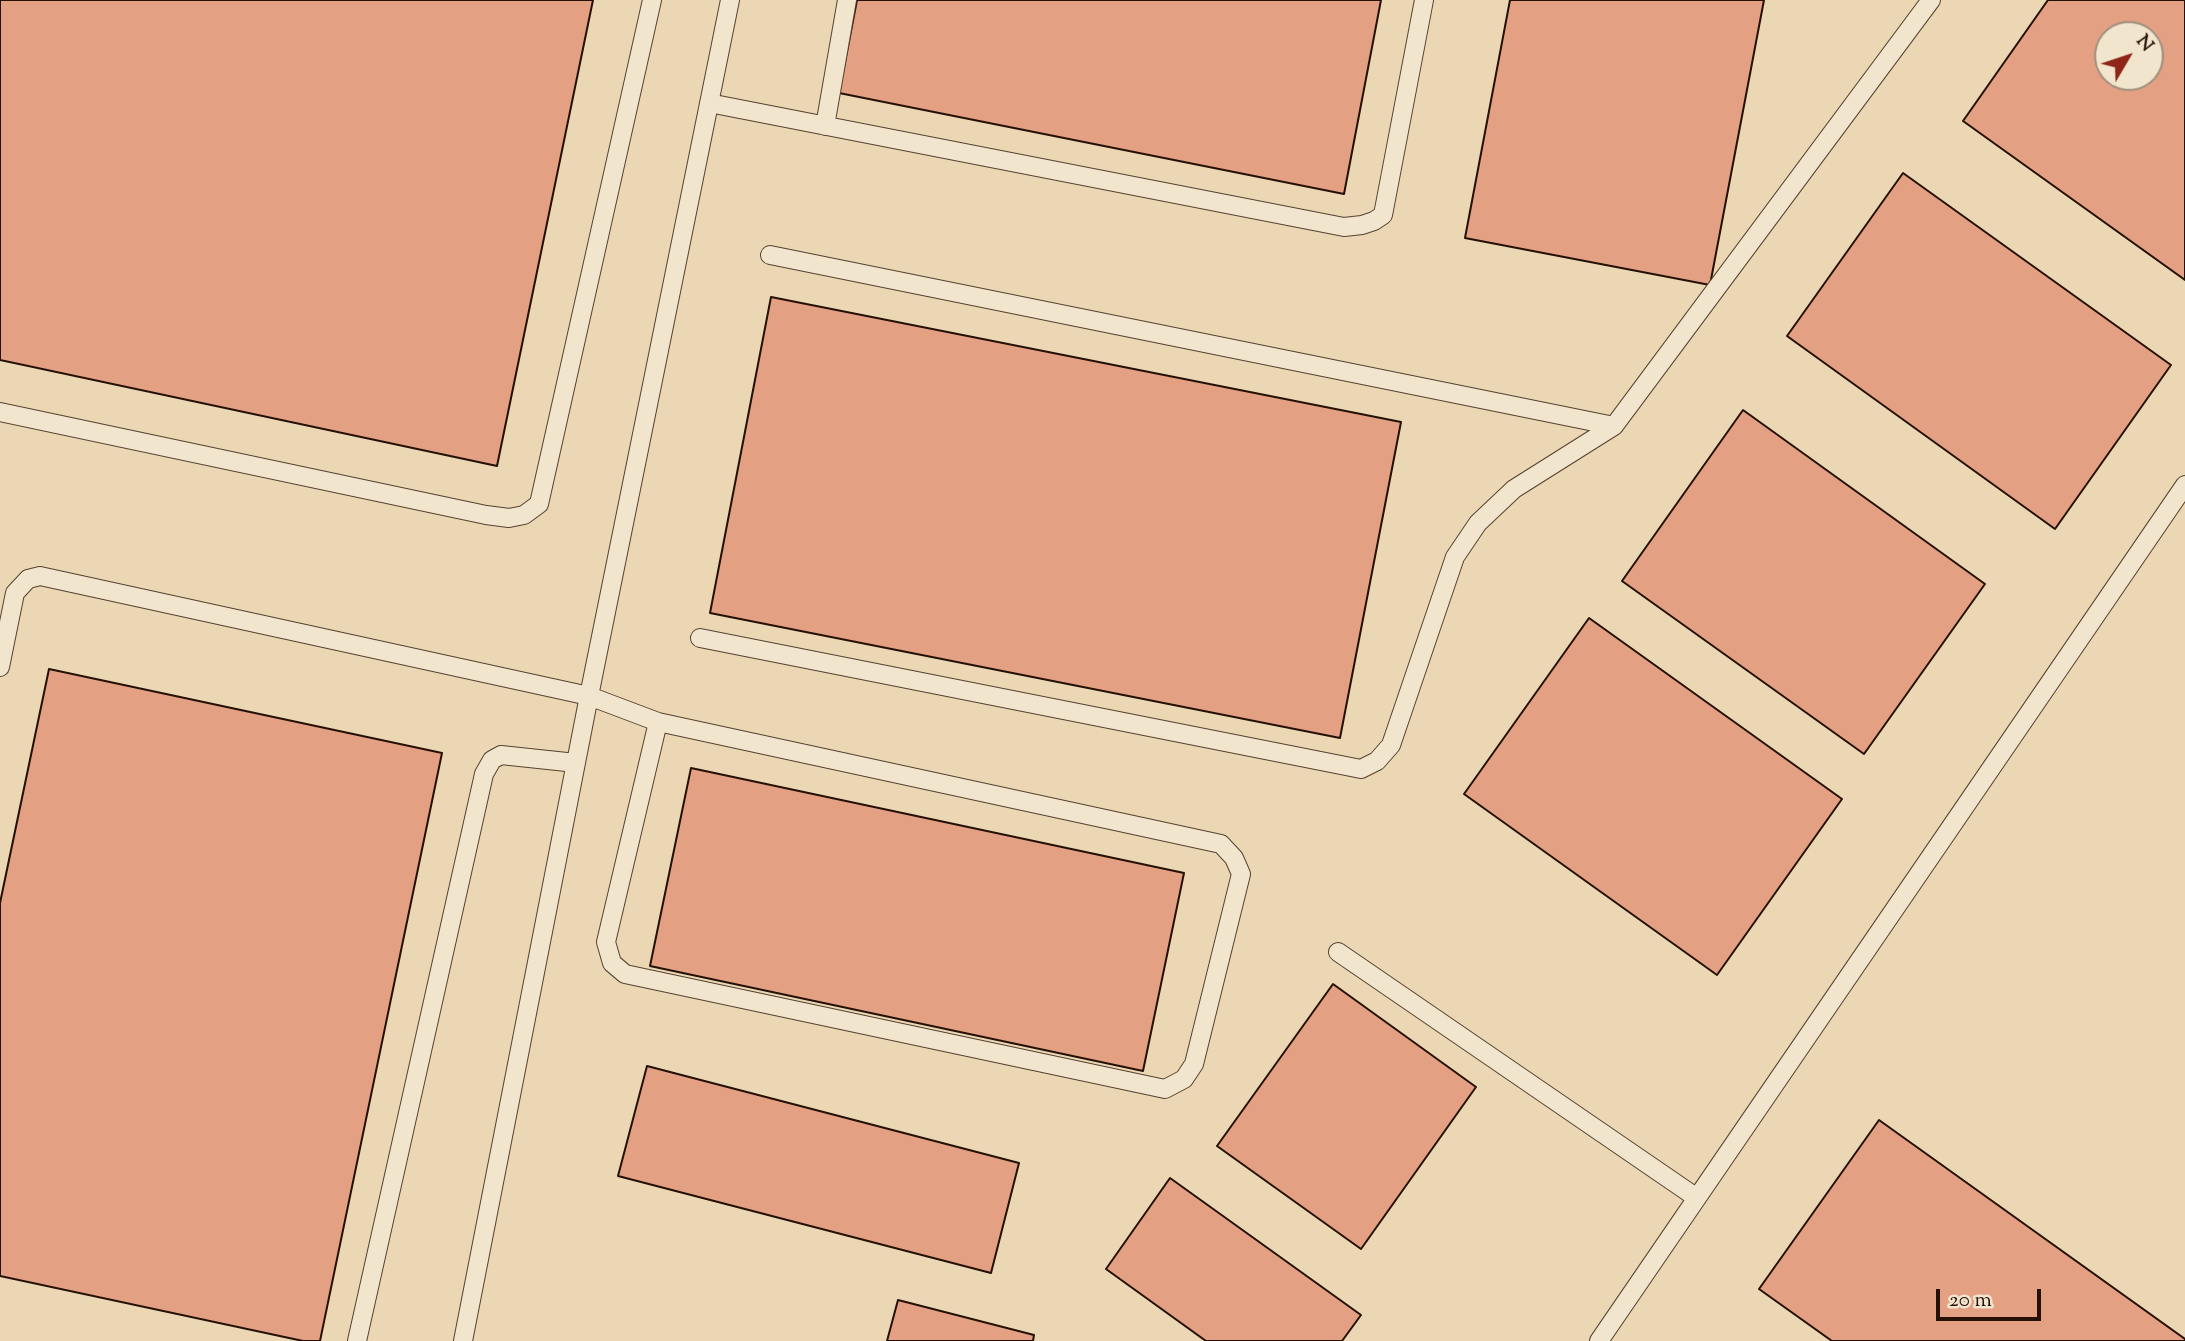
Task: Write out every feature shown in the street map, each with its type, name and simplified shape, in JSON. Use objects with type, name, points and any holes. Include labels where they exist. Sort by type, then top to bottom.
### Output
[{"type":"lane","points":[[0,412],[486,515],[509,517],[524,514],[539,504],[652,0]]},
{"type":"lane","points":[[463,1341],[589,696],[730,0]]},
{"type":"lane","points":[[825,126],[847,0]]},
{"type":"lane","points":[[709,103],[1344,227],[1363,225],[1383,215],[1424,0]]},
{"type":"lane","points":[[700,638],[1361,769],[1377,761],[1391,745],[1455,557],[1478,523],[1514,489],[1614,426],[1931,0]]},
{"type":"lane","points":[[770,256],[1614,426]]},
{"type":"lane","points":[[1599,1341],[2185,485]]},
{"type":"lane","points":[[0,667],[15,593],[28,579],[40,576],[589,696],[658,722],[1221,844],[1234,858],[1241,874],[1195,1064],[1184,1079],[1165,1088],[625,974],[612,963],[606,942],[658,722]]},
{"type":"lane","points":[[357,1341],[484,774],[492,760],[501,755],[576,763]]},
{"type":"lane","points":[[1338,951],[1697,1198]]},
{"type":"building","points":[[0,0],[593,0],[497,466],[0,360]]},
{"type":"building","points":[[857,0],[1381,0],[1344,194],[839,93]]},
{"type":"building","points":[[1510,0],[1764,0],[1710,285],[1465,238]]},
{"type":"building","points":[[2048,0],[2185,0],[2185,280],[1963,121]]},
{"type":"building","points":[[1903,173],[2171,365],[2055,529],[1787,336]]},
{"type":"building","points":[[771,297],[1401,422],[1340,738],[710,613]]},
{"type":"building","points":[[1743,410],[1985,584],[1864,754],[1622,581]]},
{"type":"building","points":[[1589,618],[1842,799],[1717,975],[1464,794]]},
{"type":"building","points":[[49,669],[442,753],[320,1341],[303,1341],[0,1276],[0,903]]},
{"type":"building","points":[[691,768],[1184,873],[1143,1071],[650,966]]},
{"type":"building","points":[[1333,984],[1476,1087],[1361,1249],[1217,1146]]},
{"type":"building","points":[[647,1066],[1019,1163],[991,1273],[618,1176]]},
{"type":"building","points":[[1879,1120],[2185,1341],[1832,1341],[1759,1289]]},
{"type":"building","points":[[1170,1178],[1361,1315],[1342,1341],[1206,1341],[1106,1269]]},
{"type":"building","points":[[898,1300],[1034,1335],[1033,1341],[887,1341]]}]
